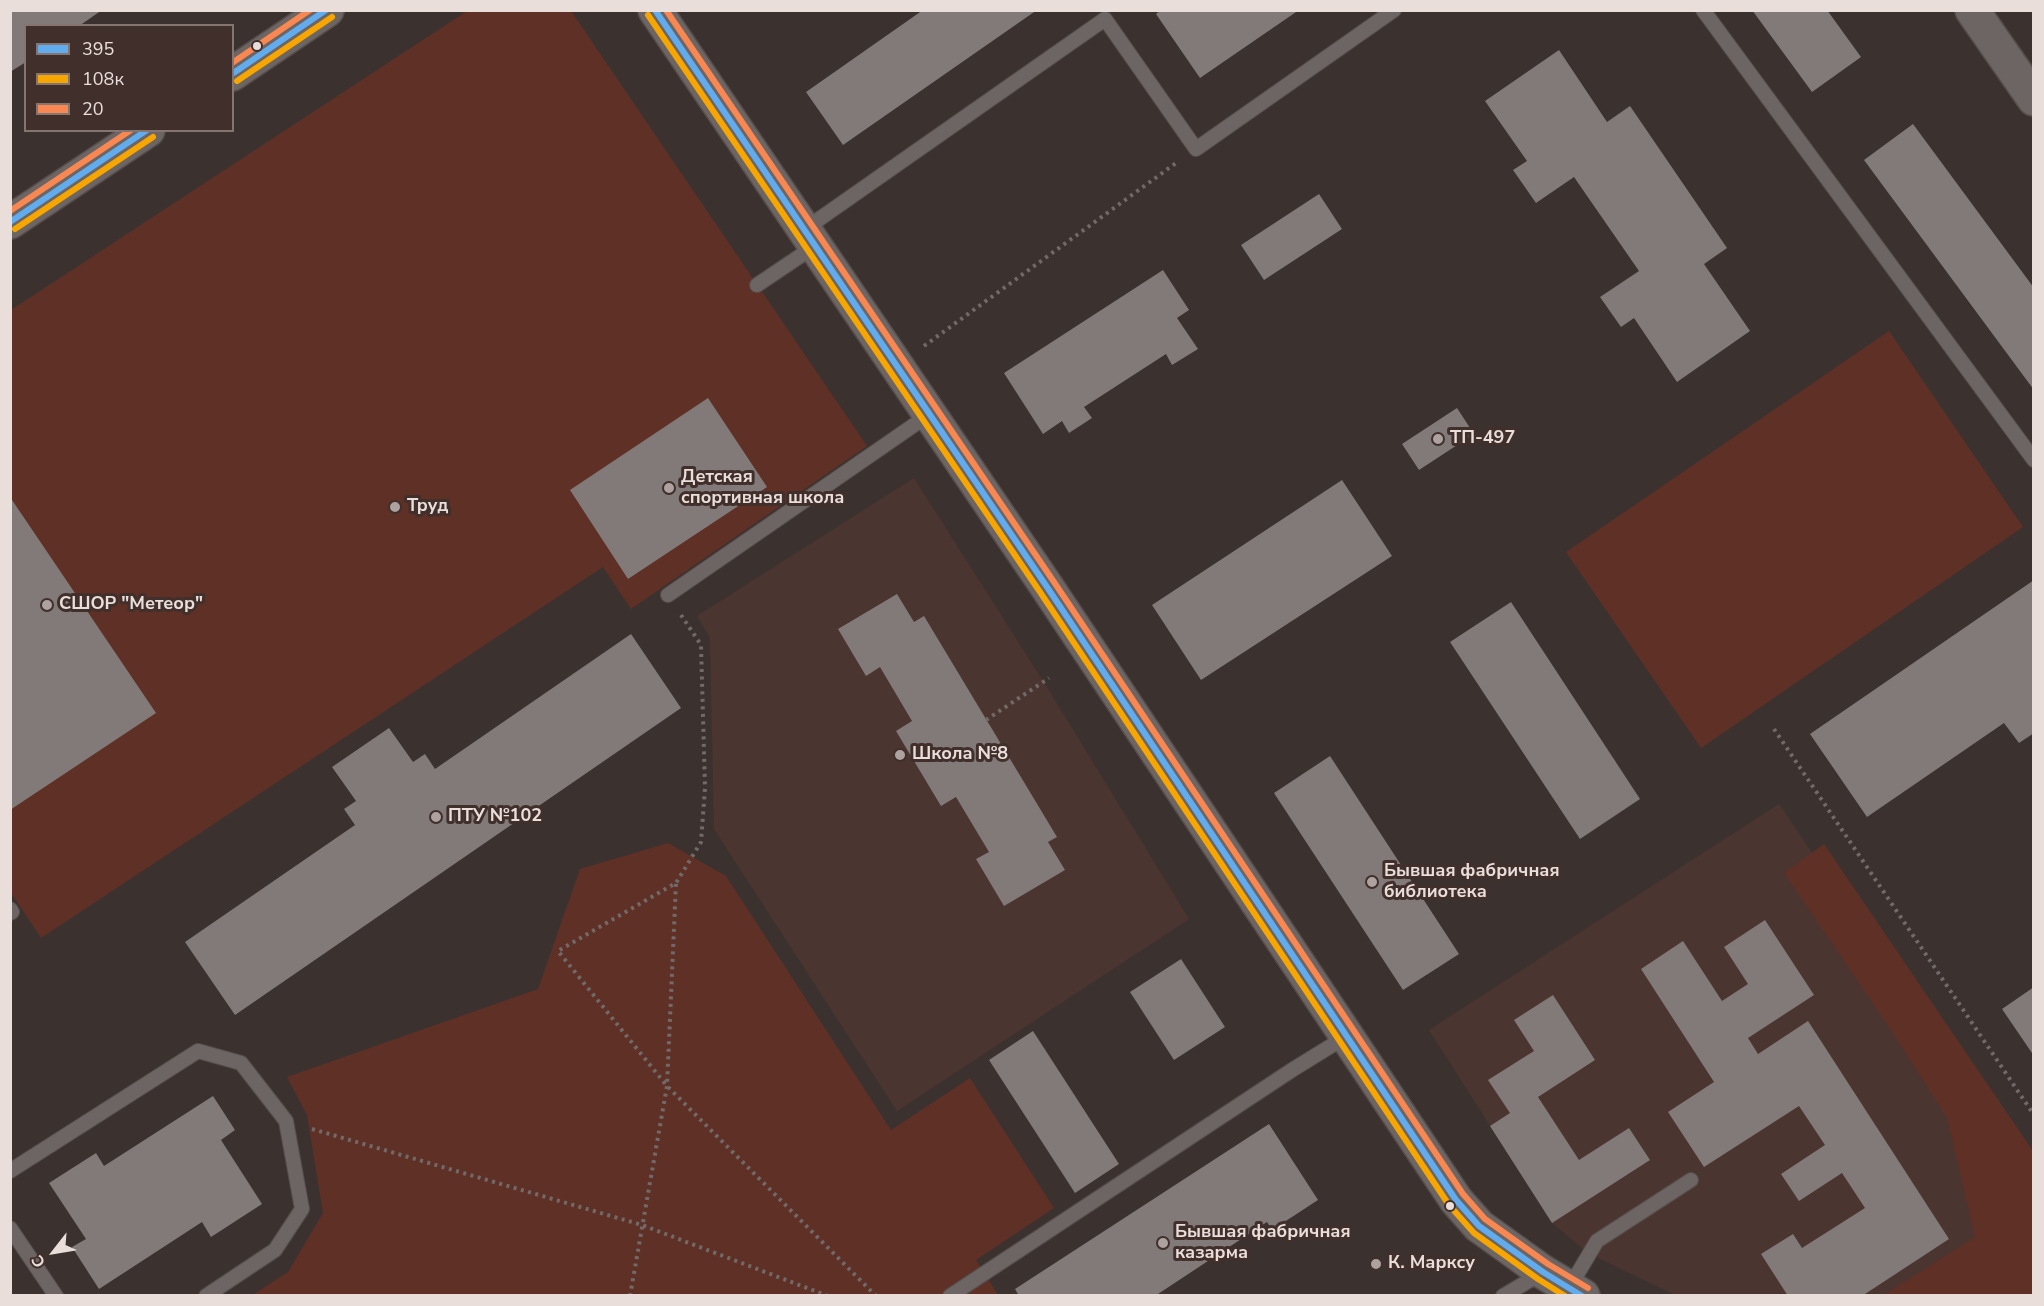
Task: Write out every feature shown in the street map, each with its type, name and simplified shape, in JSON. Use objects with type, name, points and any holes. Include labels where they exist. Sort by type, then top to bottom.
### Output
[{"type":"main road","points":[[234,73],[327,10]]},
{"type":"main road","points":[[655,10],[1119,693],[1456,1200],[1479,1226],[1565,1285]]},
{"type":"main road","points":[[1972,10],[2034,99]]},
{"type":"main road","points":[[10,222],[145,132]]},
{"type":"lane","points":[[758,285],[811,237],[1105,19],[1196,149],[1394,10]]},
{"type":"lane","points":[[1703,10],[2034,460]]},
{"type":"lane","points":[[668,595],[930,414]]},
{"type":"lane","points":[[950,1296],[1347,1036]]},
{"type":"lane","points":[[10,1171],[198,1051],[241,1063],[286,1121],[302,1209],[275,1250],[206,1296]]},
{"type":"lane","points":[[1503,1296],[1565,1285],[1597,1241],[1691,1180]]},
{"type":"lane","points":[[10,1228],[56,1296]]},
{"type":"path","points":[[920,349],[1196,149]]},
{"type":"path","points":[[668,595],[701,645],[705,776],[701,842],[676,882],[558,951],[667,1086],[876,1296]]},
{"type":"path","points":[[986,720],[1049,678]]},
{"type":"path","points":[[1774,729],[2034,1114]]},
{"type":"path","points":[[630,1296],[667,1086],[676,882]]},
{"type":"path","points":[[286,1121],[642,1224],[828,1296]]},
{"type":"shaded area","name":"Труд","points":[[467,11],[571,11],[867,446],[631,609],[603,567],[41,938],[11,893],[11,310]]},
{"type":"shaded area","points":[[1889,331],[2023,527],[1701,748],[1566,552]]},
{"type":"shaded area","name":"Школа №8","points":[[914,478],[1043,681],[1189,919],[897,1111],[714,829],[710,638],[697,616]]},
{"type":"shaded area","points":[[1779,804],[2033,1180],[1942,1295],[1675,1295],[1588,1253],[1552,1223],[1429,1030]]},
{"type":"shaded area","points":[[668,843],[726,876],[891,1130],[970,1078],[1054,1208],[976,1260],[998,1295],[251,1296],[288,1272],[323,1213],[307,1115],[287,1077],[538,989],[580,869]]},
{"type":"shaded area","points":[[1824,844],[2033,1151],[2033,1295],[1884,1295],[1975,1237],[1947,1118],[1893,1033],[1784,873]]},
{"type":"building","points":[[10,10],[102,10],[82,24],[24,24],[24,63],[10,72]]},
{"type":"building","points":[[923,10],[1037,10],[843,145],[806,92]]},
{"type":"building","points":[[1161,10],[1299,10],[1200,78],[1156,14]]},
{"type":"building","points":[[1752,10],[1827,10],[1861,57],[1812,92]]},
{"type":"building","points":[[1559,50],[1607,122],[1630,106],[1727,248],[1704,264],[1750,331],[1677,382],[1634,318],[1621,327],[1600,297],[1639,271],[1574,177],[1536,203],[1513,170],[1527,161],[1485,101]]},
{"type":"building","points":[[1913,124],[2034,288],[2034,390],[1864,160]]},
{"type":"building","points":[[1319,194],[1342,229],[1264,280],[1241,245]]},
{"type":"building","points":[[1163,270],[1189,310],[1177,318],[1198,349],[1172,365],[1166,354],[1084,407],[1092,418],[1069,433],[1062,421],[1043,434],[1004,373]]},
{"type":"building","name":"Детская спортивная школа","points":[[708,398],[767,487],[628,579],[570,490]]},
{"type":"building","name":"ТП-497","points":[[1457,408],[1474,434],[1419,470],[1402,444]]},
{"type":"building","points":[[1342,480],[1392,556],[1201,680],[1152,605]]},
{"type":"building","name":"СШОР \"Метеор\"","points":[[10,497],[156,713],[10,810]]},
{"type":"building","points":[[2034,580],[2034,733],[2019,743],[2004,723],[1867,817],[1810,734]]},
{"type":"building","points":[[897,594],[914,622],[924,616],[1057,837],[1048,842],[1065,870],[1004,906],[976,859],[989,852],[956,797],[941,806],[896,731],[912,721],[880,667],[866,676],[838,629]]},
{"type":"building","points":[[1511,602],[1640,799],[1580,839],[1450,642]]},
{"type":"building","name":"ПТУ №102","points":[[631,634],[681,708],[235,1015],[185,942],[355,825],[344,809],[356,801],[332,767],[389,728],[413,762],[425,754],[435,769]]},
{"type":"building","points":[[1330,756],[1459,954],[1403,990],[1274,793]]},
{"type":"building","points":[[1765,920],[1814,995],[1748,1038],[1758,1054],[1808,1021],[1949,1239],[1862,1296],[1788,1296],[1761,1254],[1793,1234],[1802,1248],[1865,1208],[1842,1173],[1799,1201],[1781,1174],[1825,1145],[1799,1106],[1704,1167],[1668,1112],[1714,1082],[1641,969],[1683,941],[1722,1001],[1748,984],[1724,947]]},
{"type":"building","points":[[1181,959],[1225,1027],[1174,1060],[1130,992]]},
{"type":"building","points":[[2034,987],[2034,1056],[2002,1009]]},
{"type":"building","points":[[1553,995],[1595,1060],[1538,1097],[1579,1160],[1629,1128],[1650,1160],[1552,1223],[1490,1126],[1510,1113],[1488,1080],[1534,1051],[1514,1020]]},
{"type":"building","points":[[1033,1031],[1119,1164],[1075,1193],[989,1060]]},
{"type":"building","points":[[213,1096],[235,1130],[221,1140],[262,1204],[211,1237],[202,1222],[99,1289],[72,1247],[86,1239],[49,1183],[96,1153],[104,1166]]},
{"type":"building","points":[[1269,1124],[1318,1200],[1272,1230],[1267,1222],[1155,1296],[1019,1296],[1015,1289]]},
{"type":"transit line","name":"20","points":[[234,62],[310,10]]},
{"type":"transit line","name":"395","points":[[234,73],[326,10]]},
{"type":"transit line","name":"395","points":[[655,10],[1047,587],[1456,1200],[1479,1226],[1543,1272],[1582,1296]]},
{"type":"transit line","name":"20","points":[[666,10],[1054,582],[1463,1194],[1485,1219],[1548,1264],[1588,1288]]},
{"type":"transit line","name":"108к","points":[[648,15],[1040,592],[1449,1205],[1474,1233],[1565,1296]]},
{"type":"transit line","name":"108к","points":[[237,81],[332,17]]},
{"type":"transit line","name":"20","points":[[10,211],[128,132]]},
{"type":"transit line","name":"395","points":[[10,222],[144,132]]},
{"type":"transit line","name":"108к","points":[[15,229],[153,137]]},
{"type":"place","name":"ТП-497","points":[[1438,439]]},
{"type":"place","name":"Детская спортивная школа","points":[[669,488]]},
{"type":"place","name":"Труд","points":[[395,507]]},
{"type":"place","name":"СШОР \"Метеор\"","points":[[47,605]]},
{"type":"place","name":"Школа №8","points":[[900,755]]},
{"type":"place","name":"ПТУ №102","points":[[436,817]]},
{"type":"place","name":"Бывшая фабричная библиотека","points":[[1372,882]]},
{"type":"place","name":"Бывшая фабричная казарма","points":[[1163,1243]]},
{"type":"place","name":"К. Марксу","points":[[1376,1264]]}]
